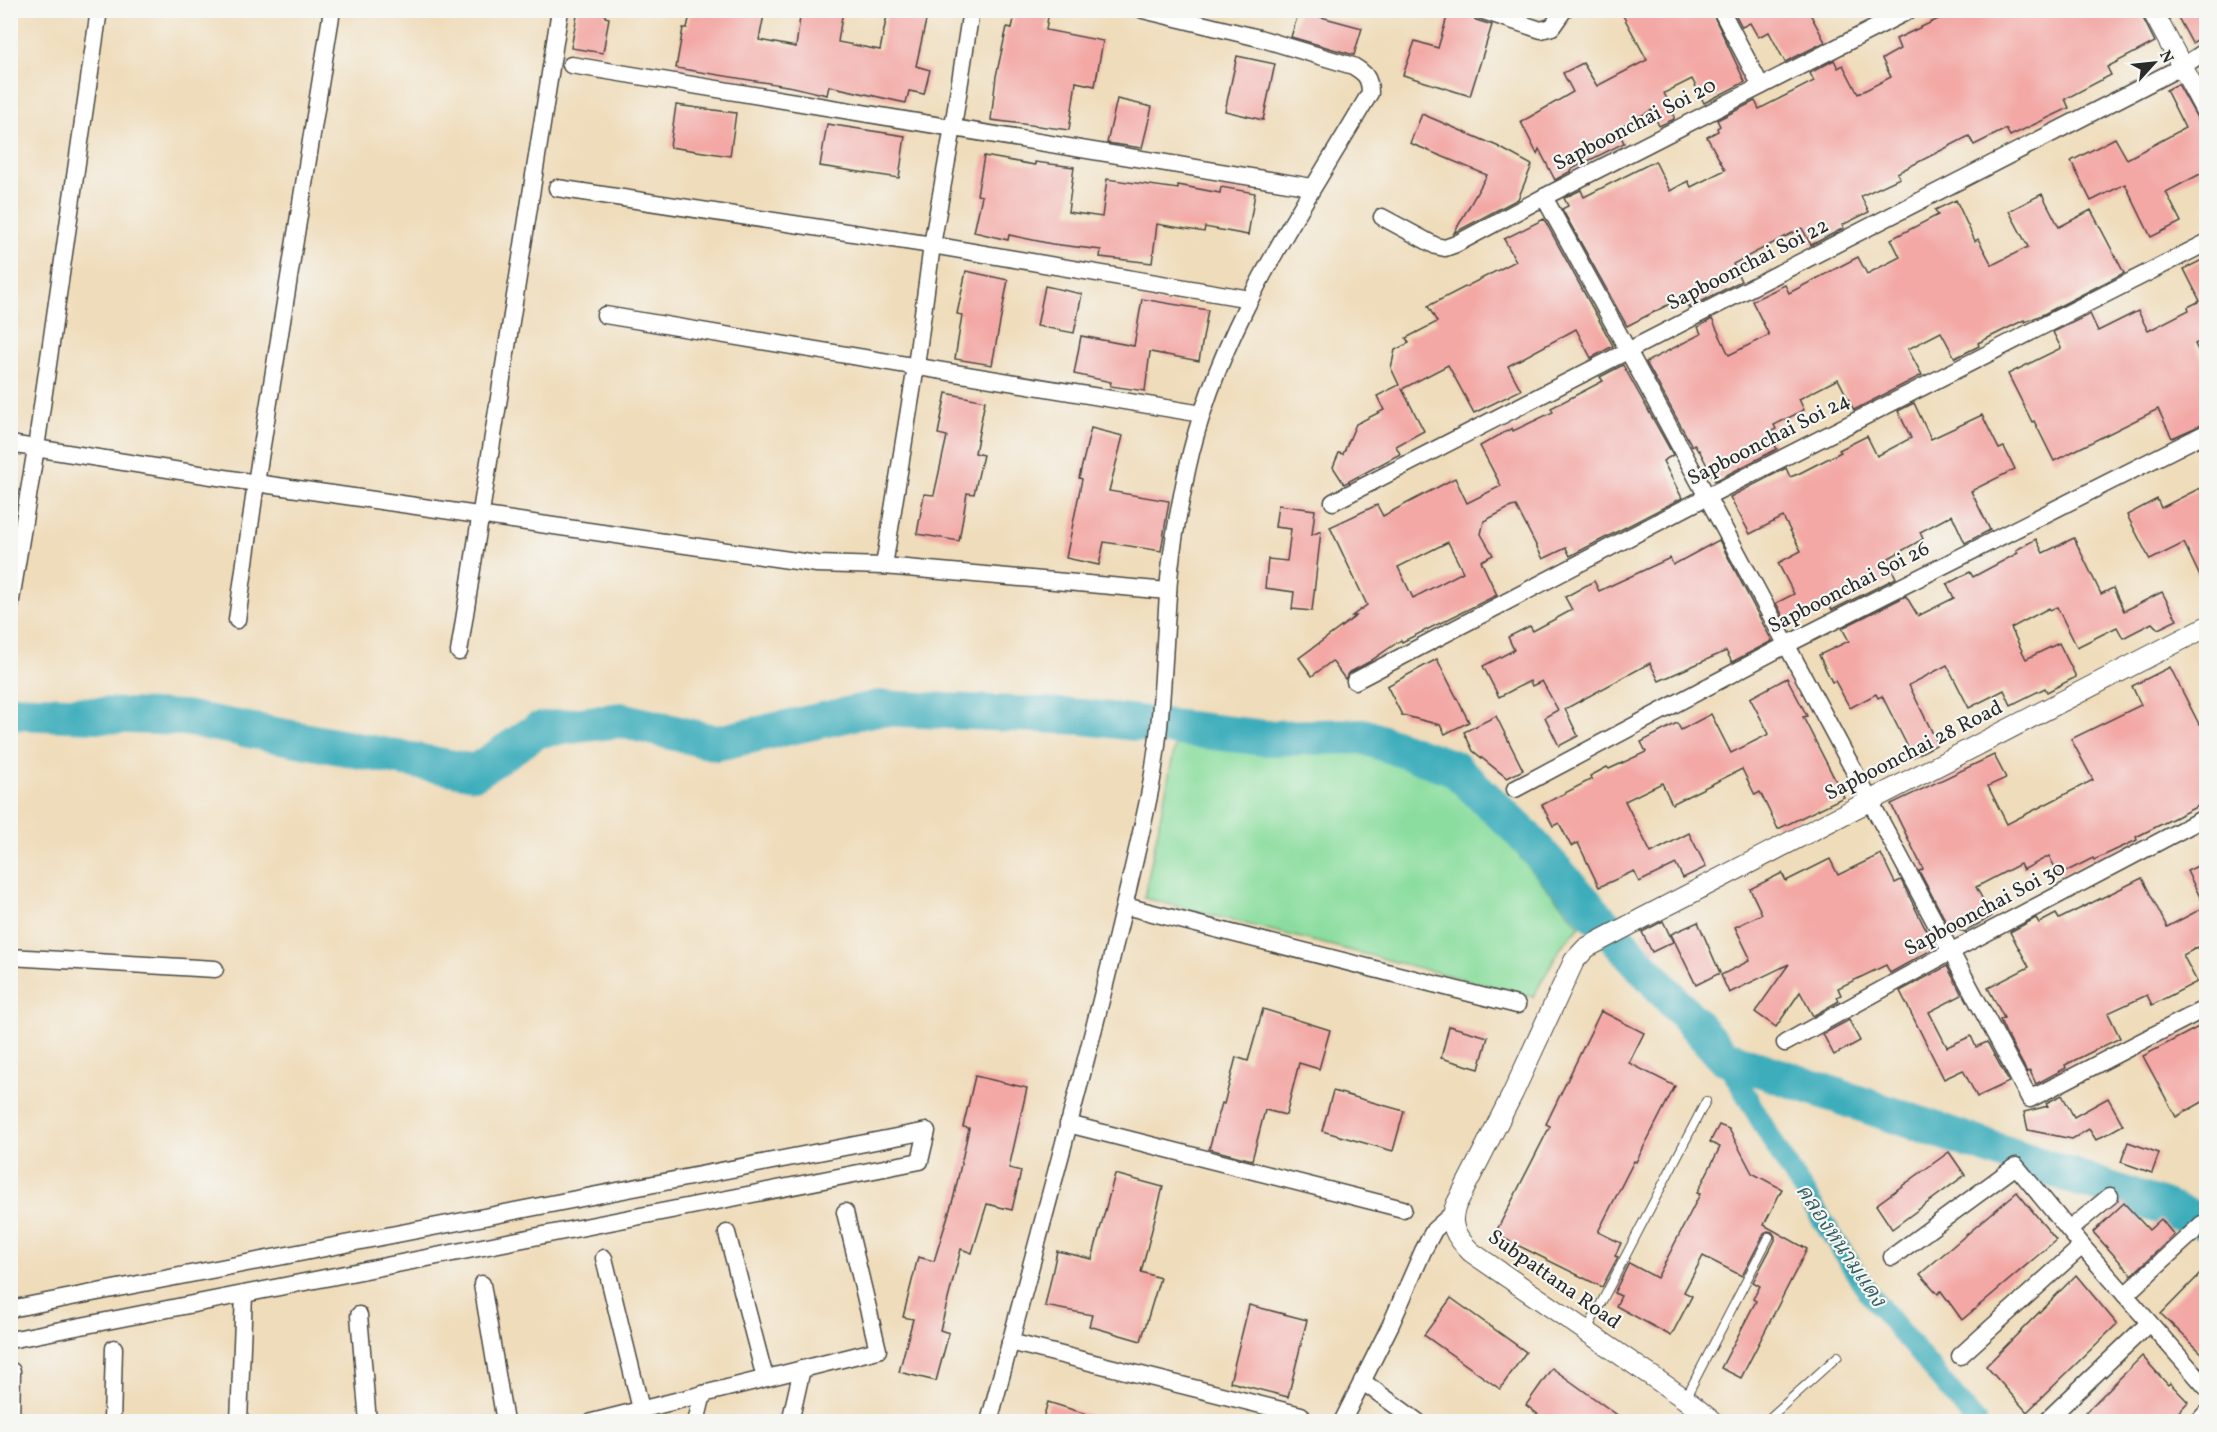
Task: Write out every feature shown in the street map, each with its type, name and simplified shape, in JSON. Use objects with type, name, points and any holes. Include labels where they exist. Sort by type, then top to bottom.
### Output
[{"type":"street","points":[[10,606],[36,448],[99,10]]},
{"type":"street","points":[[237,620],[256,483],[332,10]]},
{"type":"street","points":[[459,652],[560,10]]},
{"type":"street","points":[[884,566],[916,366],[932,245],[971,10]]},
{"type":"street","points":[[989,1422],[1125,906],[1156,757],[1168,591],[1188,468],[1202,414],[1230,338],[1250,299],[1312,187],[1370,93],[1370,83],[1365,73],[1353,66],[1258,38],[1143,10]]},
{"type":"street","points":[[1480,10],[1541,30],[1552,27],[1564,10]]},
{"type":"street","points":[[1721,10],[1761,86]]},
{"type":"street","name":"Sapboonchai Soi 20","points":[[1382,217],[1424,241],[1445,248],[1910,10]]},
{"type":"street","points":[[2152,10],[2206,111]]},
{"type":"street","name":"Sapboonchai Soi 22","points":[[1333,502],[1629,352],[2182,66],[2206,51]]},
{"type":"street","points":[[571,65],[1312,187]]},
{"type":"street","points":[[557,188],[932,245],[1250,299]]},
{"type":"street","points":[[1544,196],[1708,496],[2030,1099],[2206,1008]]},
{"type":"street","name":"Sapboonchai Soi 24","points":[[1355,681],[1708,496],[2206,243]]},
{"type":"street","points":[[605,315],[1202,414]]},
{"type":"street","name":"Sapboonchai Soi 26","points":[[1515,789],[1786,645],[2206,433]]},
{"type":"street","points":[[10,444],[256,483],[817,564],[884,566],[1168,591]]},
{"type":"street","name":"Sapboonchai 28 Road","points":[[1452,1214],[1513,1093],[1570,969],[1579,954],[1586,948],[2206,627]]},
{"type":"street","name":"Sapboonchai Soi 30","points":[[1785,1043],[1950,952],[2206,817]]},
{"type":"street","points":[[1125,906],[1517,1005]]},
{"type":"street","points":[[10,957],[215,969]]},
{"type":"street","points":[[1068,1124],[1403,1209]]},
{"type":"street","points":[[10,1309],[927,1131],[920,1161],[10,1340]]},
{"type":"street","points":[[1892,1257],[2016,1166],[2149,1323],[2201,1368],[2206,1387]]},
{"type":"street","points":[[2069,1230],[2110,1196]]},
{"type":"street","points":[[592,1422],[878,1350],[845,1212]]},
{"type":"street","points":[[1341,1422],[1391,1324],[1434,1230],[1452,1214]]},
{"type":"street","name":"Subpattana Road","points":[[1452,1214],[1452,1227],[1459,1240],[1471,1252],[1685,1400],[1713,1422]]},
{"type":"street","points":[[2125,1296],[2202,1224]]},
{"type":"street","points":[[727,1233],[765,1378]]},
{"type":"street","points":[[1960,1356],[2082,1246]]},
{"type":"street","points":[[604,1258],[641,1409]]},
{"type":"street","points":[[482,1284],[505,1422]]},
{"type":"street","points":[[239,1422],[244,1294]]},
{"type":"street","points":[[359,1315],[368,1422]]},
{"type":"street","points":[[2045,1422],[2149,1323]]},
{"type":"street","points":[[1010,1342],[1300,1416]]},
{"type":"street","points":[[112,1422],[114,1348]]},
{"type":"street","points":[[790,1422],[802,1369]]},
{"type":"street","points":[[11,1422],[12,1371]]},
{"type":"street","points":[[1362,1381],[1418,1422]]},
{"type":"street","points":[[696,1422],[703,1394]]},
{"type":"street","points":[[2198,1422],[2206,1413]]},
{"type":"lane","points":[[1586,1333],[1706,1101]]},
{"type":"lane","points":[[1685,1400],[1769,1238]]},
{"type":"lane","points":[[1765,1422],[1838,1356]]},
{"type":"green space","points":[[1176,741],[1358,748],[1429,768],[1486,818],[1580,926],[1561,947],[1533,997],[1144,898]]},
{"type":"building","points":[[578,10],[606,10],[605,17],[609,18],[603,53],[571,48]]},
{"type":"building","points":[[691,10],[765,10],[759,40],[796,47],[801,10],[843,10],[838,42],[880,50],[888,10],[900,10],[927,16],[916,66],[930,70],[924,94],[909,91],[906,103],[829,86],[827,95],[793,87],[676,68],[683,28],[687,28]]},
{"type":"building","points":[[1016,10],[1049,10],[1046,30],[1103,41],[1095,86],[1076,82],[1069,130],[991,120],[996,76],[1007,27],[1012,28]]},
{"type":"building","points":[[1449,10],[1470,10],[1472,17],[1476,20],[1492,25],[1470,96],[1403,75],[1415,41],[1438,48]]},
{"type":"building","points":[[1620,10],[1711,10],[1745,82],[1704,103],[1692,79],[1664,93],[1674,113],[1674,119],[1659,126],[1652,110],[1617,128],[1624,143],[1555,180],[1539,149],[1537,154],[1521,122],[1573,92],[1563,73],[1583,63],[1597,86],[1647,60]]},
{"type":"building","points":[[1733,10],[1808,10],[1825,42],[1785,62],[1769,32],[1758,37],[1750,23],[1742,27]]},
{"type":"building","points":[[1944,10],[2139,10],[2155,42],[2107,67],[2111,75],[2065,99],[2069,108],[2010,136],[2006,129],[1974,145],[1969,136],[1897,173],[1900,178],[1861,196],[1869,212],[1842,225],[1844,228],[1811,245],[1802,228],[1733,264],[1741,281],[1689,308],[1683,297],[1627,326],[1562,209],[1568,206],[1564,198],[1581,190],[1584,197],[1655,161],[1670,191],[1688,181],[1691,187],[1725,170],[1707,137],[1718,131],[1717,128],[1720,126],[1717,120],[1755,101],[1759,109],[1814,81],[1810,73],[1834,60],[1838,68],[1843,65],[1858,94],[1891,77],[1882,59],[1900,49],[1896,39],[1947,15]]},
{"type":"building","points":[[2174,10],[2206,10],[2206,35],[2192,43]]},
{"type":"building","points":[[1299,11],[1362,28],[1354,55],[1291,37]]},
{"type":"building","points":[[1237,56],[1275,64],[1263,120],[1225,111]]},
{"type":"building","points":[[2178,84],[2206,134],[2206,171],[2166,192],[2181,222],[2151,237],[2125,184],[2091,201],[2071,161],[2115,138],[2127,159],[2185,128],[2166,90]]},
{"type":"building","points":[[1117,99],[1152,107],[1142,148],[1107,143]]},
{"type":"building","points":[[676,105],[736,113],[730,156],[670,147]]},
{"type":"building","points":[[1422,114],[1497,146],[1532,165],[1518,199],[1454,233],[1487,175],[1410,143]]},
{"type":"building","points":[[827,124],[905,136],[899,178],[820,166]]},
{"type":"building","points":[[984,156],[1035,165],[1035,162],[1074,167],[1068,212],[1102,217],[1107,179],[1178,189],[1178,185],[1220,193],[1221,187],[1255,193],[1248,235],[1205,227],[1204,232],[1157,224],[1152,263],[1100,257],[1101,250],[1052,244],[1009,235],[1008,240],[974,232],[982,196],[977,195]]},
{"type":"building","points":[[2042,194],[2059,227],[2091,210],[2124,273],[2044,314],[2025,322],[2024,320],[1978,343],[1979,346],[1955,358],[1941,332],[1908,349],[1922,375],[1854,410],[1838,379],[1799,399],[1804,410],[1774,425],[1776,429],[1768,433],[1777,449],[1715,481],[1699,450],[1694,444],[1692,446],[1646,362],[1701,334],[1698,327],[1712,319],[1729,355],[1769,335],[1752,301],[1785,285],[1789,293],[1858,257],[1867,274],[1900,257],[1891,239],[1938,215],[1935,210],[1956,200],[1975,241],[1978,239],[1992,265],[2028,247],[2009,211]]},
{"type":"building","points":[[1544,219],[1613,346],[1591,358],[1576,329],[1508,366],[1521,390],[1474,413],[1448,365],[1402,389],[1424,431],[1396,446],[1400,454],[1344,484],[1333,467],[1339,453],[1343,454],[1356,424],[1384,410],[1377,396],[1399,385],[1391,368],[1395,350],[1409,343],[1406,338],[1437,322],[1428,306],[1516,261],[1504,239]]},
{"type":"building","points":[[2206,258],[2206,344],[2204,339],[2195,344],[2206,367],[2206,423],[2172,438],[2158,409],[2054,461],[2008,374],[2061,348],[2053,332],[2090,314],[2098,331],[2138,311],[2148,331],[2189,310],[2188,307],[2200,301],[2184,269]]},
{"type":"building","points":[[966,271],[1008,280],[992,365],[955,359],[962,315],[957,314]]},
{"type":"building","points":[[1045,286],[1082,294],[1074,333],[1037,326]]},
{"type":"building","points":[[1142,299],[1208,310],[1199,361],[1150,352],[1145,391],[1110,386],[1111,382],[1074,374],[1081,336],[1134,346]]},
{"type":"building","points":[[1623,365],[1673,455],[1663,461],[1682,498],[1570,556],[1566,548],[1543,559],[1516,506],[1511,507],[1484,521],[1481,534],[1493,555],[1481,561],[1497,595],[1402,642],[1401,640],[1350,672],[1345,679],[1332,661],[1312,676],[1299,658],[1356,616],[1352,616],[1367,605],[1330,527],[1377,505],[1383,516],[1455,478],[1467,503],[1501,486],[1480,446],[1512,428],[1513,431],[1553,412],[1551,408],[1603,381],[1600,377]],"holes":[[[1448,542],[1463,572],[1413,598],[1398,567]]]},
{"type":"building","points":[[946,393],[985,401],[975,453],[983,455],[974,494],[967,493],[959,541],[917,534],[924,494],[934,495],[947,436],[938,434]]},
{"type":"building","points":[[1914,403],[1931,439],[1982,415],[1999,449],[2004,447],[2015,469],[1971,491],[1990,530],[1965,543],[1952,515],[1920,532],[1923,539],[1887,559],[1896,578],[1832,610],[1827,600],[1786,622],[1776,603],[1794,594],[1778,563],[1801,551],[1783,517],[1750,534],[1730,497],[1786,468],[1790,477],[1798,474],[1867,436],[1877,456],[1911,438],[1898,411]]},
{"type":"building","points":[[1091,428],[1123,436],[1109,491],[1169,501],[1161,551],[1104,542],[1099,565],[1066,558],[1082,479],[1079,478]]},
{"type":"building","points":[[2200,488],[2206,502],[2206,589],[2184,543],[2150,560],[2127,515],[2157,499],[2161,508]]},
{"type":"building","points":[[1278,505],[1315,510],[1312,535],[1321,531],[1312,611],[1292,609],[1294,592],[1265,588],[1268,559],[1287,561],[1291,529],[1275,527]]},
{"type":"building","points":[[2074,538],[2101,594],[2113,588],[2124,611],[2162,592],[2177,620],[2158,629],[2152,623],[2123,638],[2117,627],[2077,647],[2057,607],[2050,610],[2049,608],[2011,628],[2026,659],[2059,643],[2076,677],[2047,692],[2045,688],[2011,705],[2004,690],[1969,708],[1947,665],[1909,685],[1938,744],[1913,757],[1882,696],[1878,698],[1876,694],[1850,708],[1835,681],[1832,682],[1819,655],[1849,641],[1842,628],[1906,596],[1918,616],[1954,598],[1947,584],[1970,572],[1973,577],[2018,553],[2016,550],[2036,539],[2043,553]]},
{"type":"building","points":[[1719,540],[1772,641],[1732,662],[1726,651],[1659,681],[1650,663],[1565,709],[1578,736],[1559,746],[1545,717],[1558,710],[1542,681],[1532,686],[1530,681],[1499,697],[1483,666],[1514,650],[1508,637],[1530,626],[1533,631],[1572,610],[1565,597],[1594,581],[1599,591],[1670,558],[1673,565]]},
{"type":"building","points":[[1437,659],[1469,722],[1445,734],[1440,725],[1402,715],[1387,686]]},
{"type":"building","points":[[2170,667],[2199,724],[2206,721],[2206,802],[2136,837],[2137,840],[2059,875],[2049,856],[2023,870],[2020,864],[1976,887],[1992,916],[1965,932],[1949,927],[1919,871],[1923,869],[1891,804],[1994,755],[2006,778],[1988,786],[2007,824],[2093,780],[2071,739],[2141,705],[2132,686]]},
{"type":"building","points":[[1787,678],[1807,716],[1803,717],[1844,797],[1778,829],[1760,792],[1755,795],[1742,769],[1672,804],[1662,783],[1625,801],[1651,853],[1689,833],[1706,867],[1683,878],[1676,864],[1639,882],[1634,871],[1599,887],[1578,843],[1571,846],[1559,823],[1553,826],[1542,805],[1592,779],[1590,776],[1607,767],[1609,769],[1646,752],[1641,742],[1677,723],[1681,730],[1711,714],[1731,753],[1769,734],[1750,698]]},
{"type":"building","points":[[1496,716],[1523,770],[1507,778],[1473,751],[1464,732]]},
{"type":"building","points":[[1881,854],[1895,883],[1901,880],[1935,948],[1890,973],[1886,965],[1838,988],[1841,995],[1837,997],[1839,1001],[1813,1016],[1800,992],[1776,1027],[1755,1012],[1789,964],[1729,993],[1721,975],[1749,961],[1750,958],[1735,927],[1762,914],[1750,889],[1782,873],[1786,881],[1830,859],[1838,875]]},
{"type":"building","points":[[2206,862],[2206,943],[2183,955],[2197,982],[2152,1005],[2147,995],[2108,1013],[2120,1038],[2065,1065],[2066,1068],[2036,1084],[2006,1033],[2000,1020],[2004,1018],[1988,988],[2029,967],[2010,932],[2036,918],[2039,923],[2056,914],[2059,919],[2142,878],[2167,927],[2205,907],[2187,871]]},
{"type":"building","points":[[1663,921],[1673,942],[1652,952],[1642,932]]},
{"type":"building","points":[[1698,922],[1720,973],[1696,985],[1671,934]]},
{"type":"building","points":[[1947,966],[1962,995],[1929,1012],[1947,1047],[1971,1036],[1976,1047],[1987,1042],[2009,1082],[1977,1097],[1963,1070],[1944,1079],[1900,991]]},
{"type":"building","points":[[1263,1009],[1330,1030],[1319,1069],[1299,1063],[1286,1115],[1265,1110],[1252,1160],[1209,1149],[1236,1057],[1248,1061]]},
{"type":"building","points":[[1601,1011],[1644,1033],[1629,1063],[1675,1086],[1598,1232],[1621,1243],[1615,1256],[1618,1257],[1602,1287],[1495,1234],[1550,1126],[1546,1124]]},
{"type":"building","points":[[1849,1020],[1860,1041],[1834,1055],[1823,1034]]},
{"type":"building","points":[[2206,1023],[2206,1100],[2176,1117],[2143,1056]]},
{"type":"building","points":[[1449,1026],[1488,1037],[1479,1069],[1441,1058]]},
{"type":"building","points":[[975,1076],[1027,1088],[1009,1168],[1021,1171],[1012,1210],[987,1204],[972,1253],[961,1249],[940,1330],[949,1333],[936,1381],[899,1372],[913,1319],[903,1317],[918,1257],[934,1261],[954,1196],[969,1128],[963,1127]]},
{"type":"building","points":[[1333,1091],[1404,1111],[1393,1151],[1322,1131]]},
{"type":"building","points":[[2062,1095],[2074,1117],[2108,1098],[2123,1125],[2096,1140],[2089,1129],[2072,1139],[2028,1130],[2024,1112],[2048,1106],[2046,1103]]},
{"type":"building","points":[[1719,1125],[1729,1129],[1752,1173],[1782,1189],[1764,1225],[1807,1249],[1741,1378],[1721,1368],[1756,1301],[1753,1299],[1760,1286],[1753,1282],[1775,1240],[1772,1232],[1768,1231],[1764,1234],[1742,1276],[1703,1256],[1684,1292],[1692,1296],[1671,1336],[1616,1306],[1621,1296],[1614,1293],[1629,1263],[1657,1278],[1700,1194],[1697,1193],[1720,1147],[1710,1142]]},
{"type":"building","points":[[2128,1142],[2159,1153],[2152,1173],[2121,1162]]},
{"type":"building","points":[[1949,1152],[1965,1175],[1892,1229],[1876,1205]]},
{"type":"building","points":[[1115,1174],[1163,1187],[1141,1272],[1160,1278],[1141,1341],[1089,1326],[1092,1315],[1045,1306],[1057,1251],[1092,1259]]},
{"type":"building","points":[[2017,1192],[2056,1240],[1962,1320],[1941,1291],[1938,1294],[1920,1274]]},
{"type":"building","points":[[2124,1203],[2149,1230],[2161,1219],[2174,1235],[2132,1275],[2093,1232]]},
{"type":"building","points":[[2206,1268],[2206,1357],[2161,1314]]},
{"type":"building","points":[[2076,1275],[2117,1324],[2027,1412],[1986,1366]]},
{"type":"building","points":[[1451,1298],[1526,1352],[1500,1389],[1424,1335]]},
{"type":"building","points":[[1249,1305],[1307,1320],[1288,1397],[1230,1382]]},
{"type":"building","points":[[2142,1356],[2168,1385],[2170,1383],[2188,1402],[2169,1422],[2076,1422]]},
{"type":"building","points":[[1552,1368],[1627,1422],[1548,1422],[1526,1405]]},
{"type":"building","points":[[1048,1402],[1099,1418],[1098,1422],[1042,1422]]},
{"type":"waterway","points":[[10,712],[184,718],[475,772],[538,730],[621,720],[717,743],[878,708],[1084,717],[1266,738],[1363,736],[1454,768],[1521,832],[1724,1057],[2206,1222]]},
{"type":"waterway","name":"คลองหนามแดง","points":[[1724,1057],[1780,1154],[1870,1295],[1976,1422]]}]
